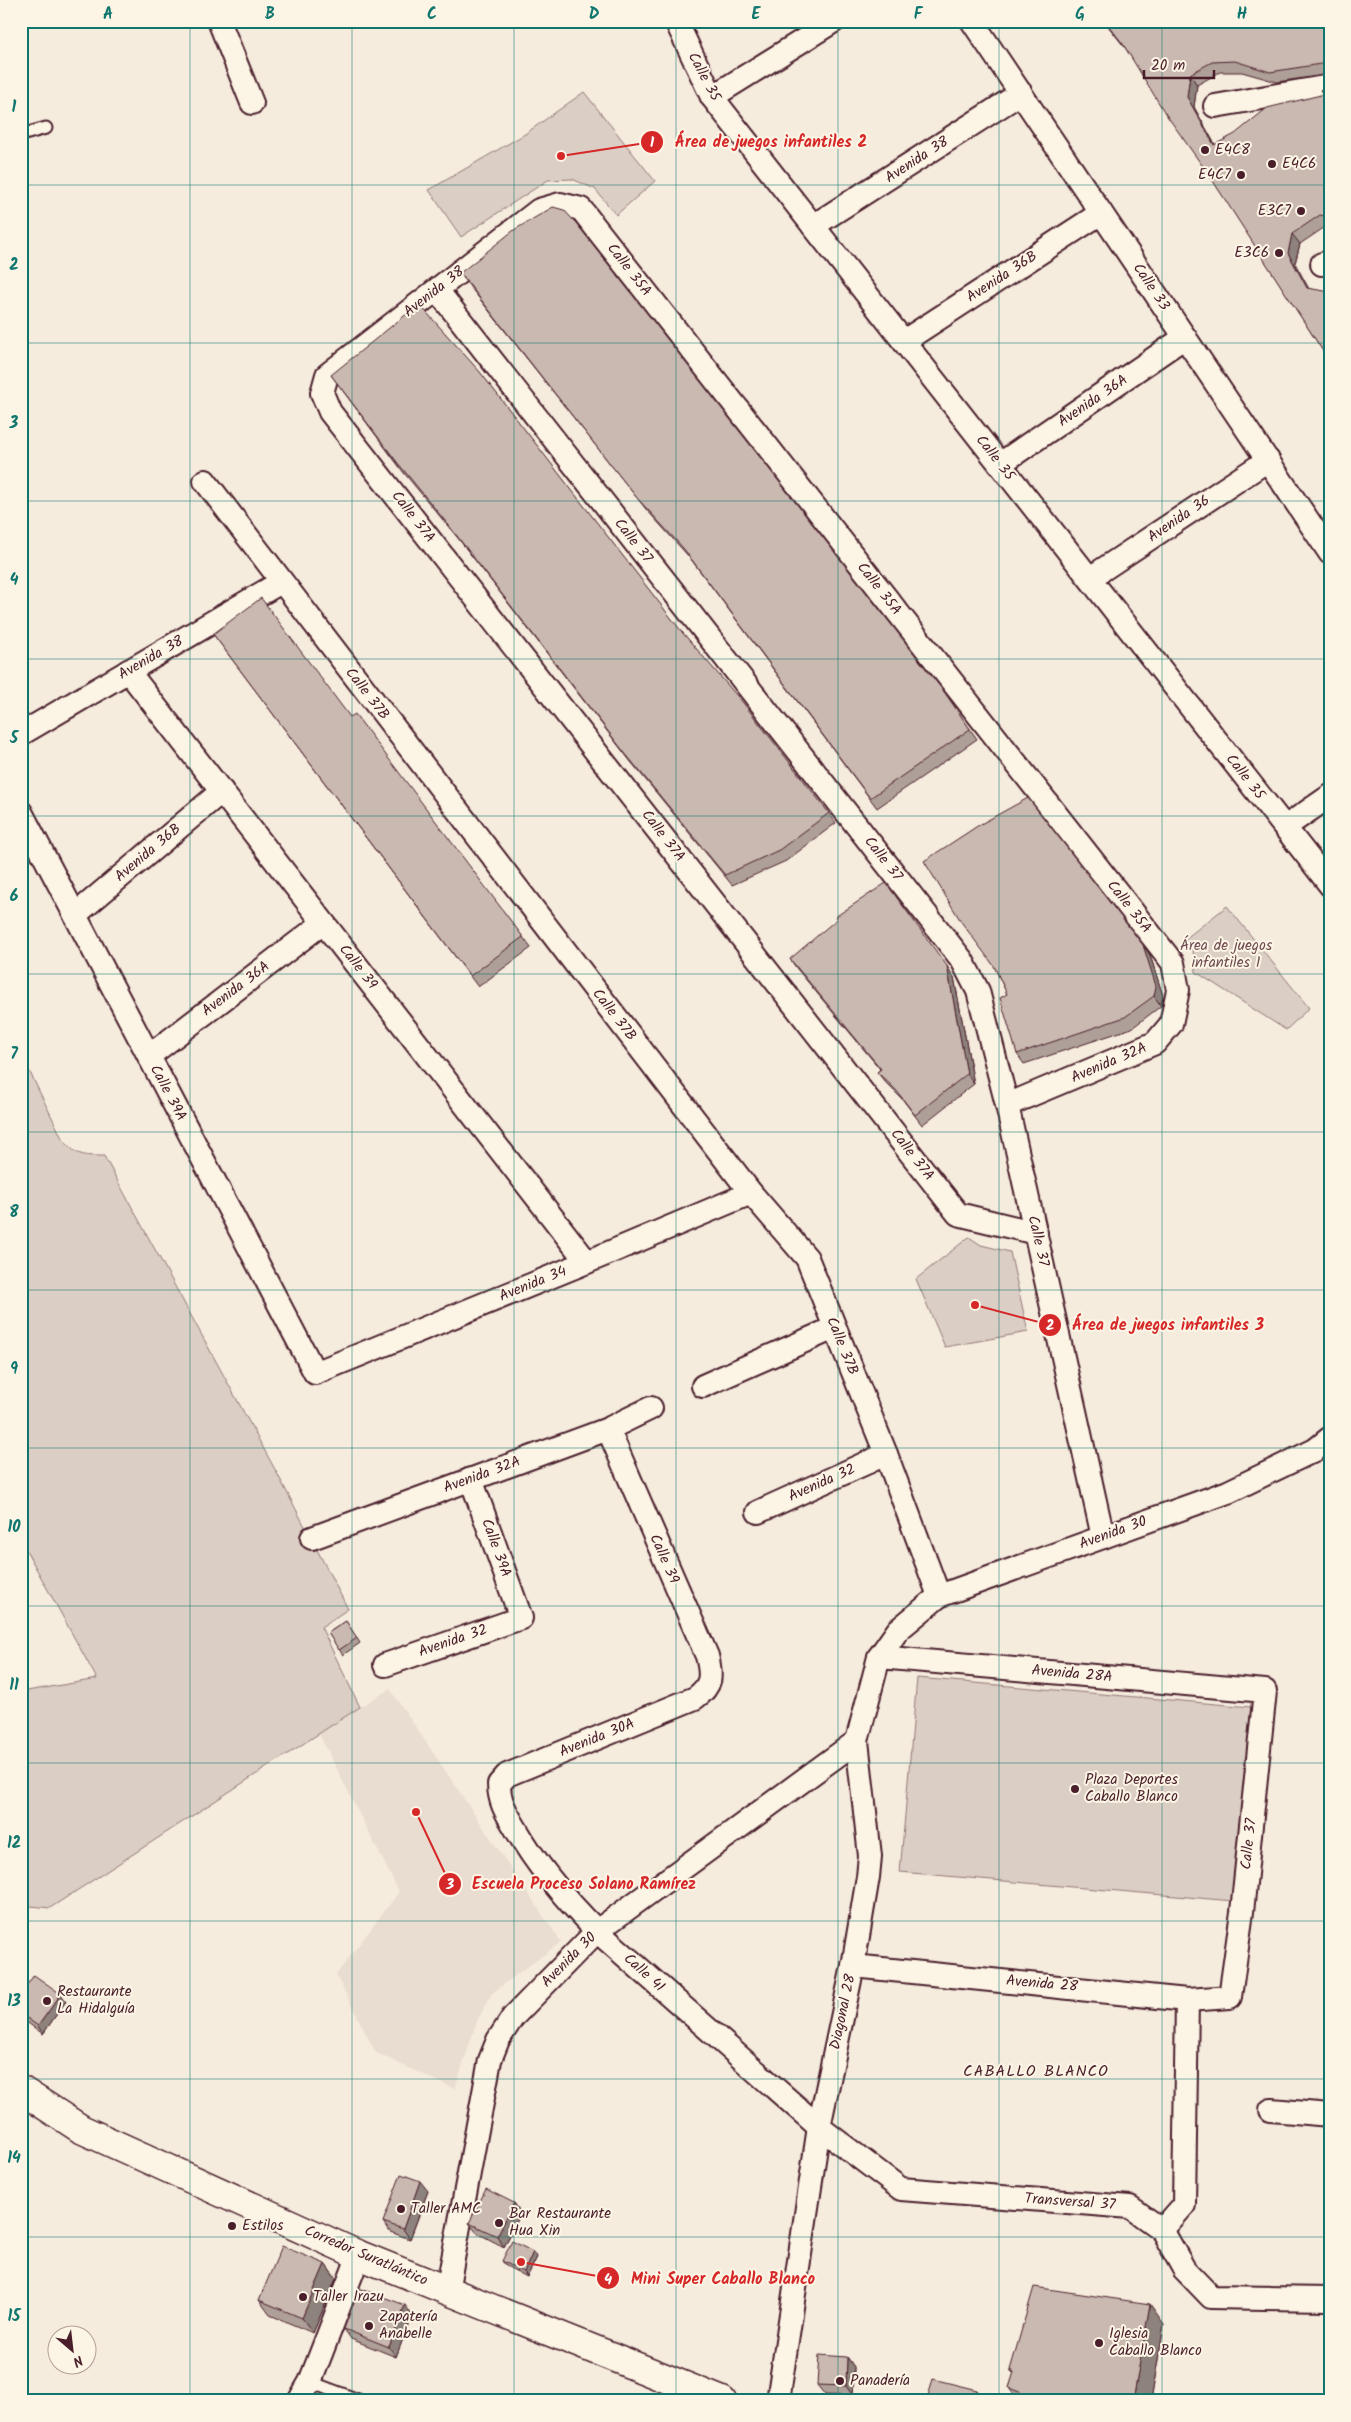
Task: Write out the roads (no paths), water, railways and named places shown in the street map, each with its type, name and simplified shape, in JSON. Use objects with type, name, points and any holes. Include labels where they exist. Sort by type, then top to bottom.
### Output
[{"type":"main road","name":"Corredor Suratlántico","points":[[21,2090],[81,2129],[358,2255],[722,2401]]},
{"type":"street","name":"Calle 35","points":[[676,21],[712,97],[1330,885]]},
{"type":"street","points":[[712,97],[834,21]]},
{"type":"street","name":"Calle 33","points":[[972,21],[1330,553]]},
{"type":"street","points":[[227,24],[252,103]]},
{"type":"street","points":[[1215,106],[1330,86]]},
{"type":"street","name":"Avenida 38","points":[[813,226],[1021,94]]},
{"type":"street","name":"Avenida 38","points":[[322,393],[327,375],[539,210],[560,204]]},
{"type":"street","name":"Calle 35A","points":[[560,204],[582,209],[1173,963],[1178,990]]},
{"type":"street","name":"Avenida 36B","points":[[904,341],[1101,213]]},
{"type":"street","name":"Calle 37","points":[[437,290],[962,960],[978,991],[1007,1105],[1103,1537]]},
{"type":"street","name":"Avenida 36A","points":[[1000,464],[1185,338]]},
{"type":"street","name":"Calle 37A","points":[[322,393],[330,412],[958,1214],[1036,1233]]},
{"type":"street","name":"Avenida 36","points":[[1090,578],[1268,460]]},
{"type":"street","name":"Calle 37B","points":[[205,481],[751,1193],[806,1258],[886,1454],[939,1596]]},
{"type":"street","name":"Avenida 38","points":[[21,734],[281,582]]},
{"type":"street","name":"Calle 39","points":[[128,671],[587,1262]]},
{"type":"street","name":"Avenida 36B","points":[[75,915],[222,791]]},
{"type":"street","points":[[1285,827],[1330,796]]},
{"type":"street","name":"Calle 39A","points":[[21,812],[315,1373]]},
{"type":"street","name":"Avenida 36A","points":[[149,1056],[323,923]]},
{"type":"street","name":"Avenida 32A","points":[[1007,1105],[1155,1043],[1171,1024],[1178,990]]},
{"type":"street","name":"Avenida 34","points":[[315,1373],[751,1193]]},
{"type":"street","points":[[703,1386],[834,1328]]},
{"type":"street","name":"Avenida 32A","points":[[312,1538],[608,1429],[651,1408]]},
{"type":"street","name":"Calle 39","points":[[608,1429],[707,1656],[710,1669],[706,1690]]},
{"type":"street","name":"Avenida 30","points":[[898,1630],[939,1596],[1228,1492],[1315,1450],[1330,1438]]},
{"type":"street","name":"Avenida 32","points":[[758,1512],[886,1454]]},
{"type":"street","name":"Calle 39A","points":[[471,1479],[521,1618]]},
{"type":"street","name":"Avenida 32","points":[[385,1665],[521,1618]]},
{"type":"street","name":"Diagonal 28","points":[[778,2401],[819,2127],[853,1966],[870,1856],[857,1740],[879,1657],[898,1630]]},
{"type":"street","name":"Avenida 28A","points":[[879,1657],[1265,1690]]},
{"type":"street","name":"Avenida 30A","points":[[499,1795],[499,1784],[507,1775],[694,1698],[706,1690]]},
{"type":"street","name":"Calle 37","points":[[1230,1997],[1242,1912],[1265,1690]]},
{"type":"street","name":"Avenida 30","points":[[447,2290],[490,2060],[498,2040],[513,2017],[598,1931],[857,1740]]},
{"type":"street","name":"Calle 41","points":[[499,1795],[501,1804],[533,1858],[566,1899],[598,1931],[819,2127]]},
{"type":"street","name":"Avenida 28","points":[[853,1966],[1187,2000],[1230,1997]]},
{"type":"street","points":[[1162,2230],[1184,2205],[1187,2000]]},
{"type":"street","points":[[1271,2110],[1330,2115]]},
{"type":"street","name":"Transversal 37","points":[[819,2127],[901,2189],[1130,2207],[1162,2230],[1184,2269],[1211,2297],[1330,2299]]},
{"type":"street","points":[[304,2392],[358,2255]]},
{"type":"lane","points":[[21,135],[46,128]]},
{"type":"lane","points":[[304,2392],[361,2401]]},
{"type":"place","name":"E4C8","points":[[1205,150]]},
{"type":"place","name":"Área de juegos infantiles 2","points":[[561,156]]},
{"type":"place","name":"E4C6","points":[[1272,164]]},
{"type":"place","name":"E4C7","points":[[1241,175]]},
{"type":"place","name":"E3C7","points":[[1301,211]]},
{"type":"place","name":"E3C6","points":[[1279,253]]},
{"type":"place","name":"Área de juegos infantiles 3","points":[[975,1305]]},
{"type":"place","name":"Plaza Deportes Caballo Blanco","points":[[1075,1789]]},
{"type":"place","name":"Escuela Proceso Solano Ramírez","points":[[416,1812]]},
{"type":"place","name":"Restaurante La Hidalguía","points":[[47,2001]]},
{"type":"place","name":"Taller AMC","points":[[401,2209]]},
{"type":"place","name":"Bar Restaurante Hua Xin","points":[[499,2223]]},
{"type":"place","name":"Estilos","points":[[232,2226]]},
{"type":"place","name":"Mini Super Caballo Blanco","points":[[521,2262]]},
{"type":"place","name":"Taller Irazu","points":[[303,2297]]},
{"type":"place","name":"Zapatería Anabelle","points":[[369,2326]]},
{"type":"place","name":"Iglesia Caballo Blanco","points":[[1099,2343]]},
{"type":"place","name":"Panadería","points":[[840,2381]]},
{"type":"district","name":"CABALLO BLANCO","points":[[1036,2071]]},
{"type":"park label","name":"Área de juegos infantiles 1","points":[[1226,954]]}]
